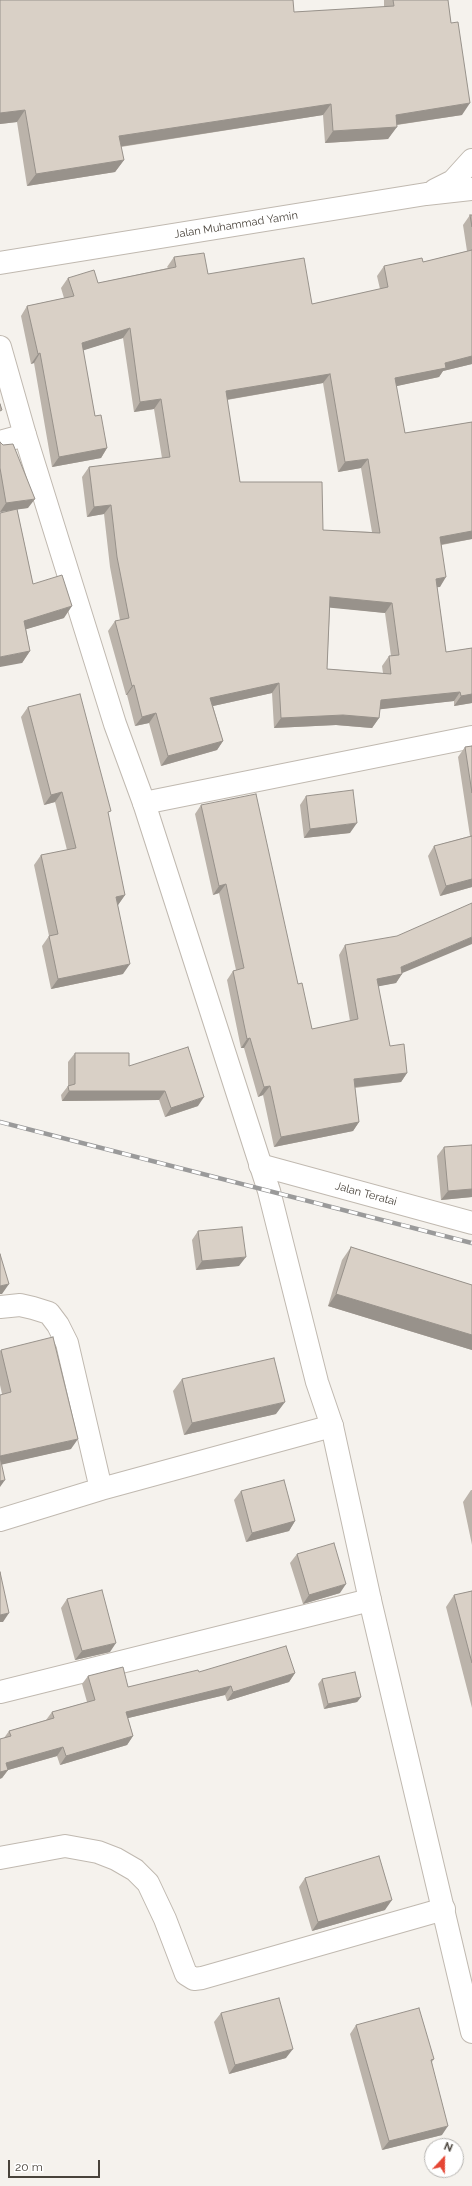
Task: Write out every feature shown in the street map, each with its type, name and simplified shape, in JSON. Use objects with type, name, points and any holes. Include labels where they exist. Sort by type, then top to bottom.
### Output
[{"type":"street","points":[[426,194],[453,181],[472,160]]},
{"type":"street","name":"Jalan Muhammad Yamin","points":[[0,263],[426,194],[472,188]]},
{"type":"street","points":[[0,347],[25,435],[115,724],[144,803],[269,1191],[317,1382],[332,1426],[370,1600],[472,2032]]},
{"type":"street","points":[[0,442],[25,435]]},
{"type":"street","points":[[144,803],[472,737]]},
{"type":"street","name":"Jalan Teratai","points":[[260,1165],[472,1222]]},
{"type":"street","points":[[0,1307],[20,1305],[33,1308],[48,1314],[58,1325],[67,1343],[101,1489]]},
{"type":"street","points":[[0,1520],[101,1489],[332,1426]]},
{"type":"street","points":[[0,1692],[370,1600]]},
{"type":"street","points":[[0,1858],[65,1846],[98,1852],[116,1859],[134,1870],[148,1882],[165,1919],[186,1974],[194,1979],[444,1909]]},
{"type":"building","points":[[0,0],[293,0],[294,12],[394,6],[393,0],[448,0],[451,23],[458,22],[470,103],[396,115],[397,127],[333,131],[331,104],[119,136],[124,160],[36,174],[25,110],[0,113]]},
{"type":"building","points":[[470,215],[472,215],[472,227]]},
{"type":"building","points":[[472,250],[472,356],[445,363],[446,368],[395,378],[405,433],[472,422],[472,531],[440,537],[446,577],[436,579],[446,652],[472,648],[472,694],[461,696],[460,692],[381,700],[379,718],[343,715],[281,718],[279,683],[210,698],[223,741],[168,756],[156,713],[142,717],[134,685],[132,686],[115,621],[129,618],[117,557],[111,505],[94,507],[89,467],[170,457],[161,399],[140,402],[130,328],[82,343],[95,416],[101,415],[107,448],[59,457],[40,353],[38,354],[27,306],[74,296],[68,278],[94,270],[98,283],[176,267],[174,257],[204,253],[208,274],[304,258],[312,304],[388,287],[384,266],[422,258],[423,262]],"holes":[[[330,374],[345,462],[368,459],[380,533],[323,530],[322,482],[240,482],[226,391]],[[330,597],[392,603],[399,655],[389,656],[391,674],[327,669]]]},
{"type":"building","points":[[0,442],[3,445],[13,444],[35,499],[6,503],[0,468]]},
{"type":"building","points":[[17,509],[33,584],[62,575],[72,606],[24,621],[30,651],[0,657],[0,513]]},
{"type":"building","points":[[80,694],[111,811],[108,812],[125,895],[116,897],[130,964],[58,979],[49,936],[58,934],[41,855],[76,848],[62,792],[51,795],[28,707]]},
{"type":"building","points":[[472,746],[472,793],[465,747]]},
{"type":"building","points":[[353,790],[357,823],[310,829],[306,796]]},
{"type":"building","points":[[256,794],[298,984],[302,983],[312,1029],[358,1019],[345,945],[397,936],[472,903],[472,937],[401,967],[402,974],[377,979],[390,1046],[404,1044],[407,1073],[354,1079],[359,1122],[281,1137],[270,1086],[264,1087],[250,1038],[247,1039],[233,971],[244,968],[226,884],[219,886],[201,805]]},
{"type":"building","points":[[472,836],[472,879],[446,886],[434,846]]},
{"type":"building","points":[[188,1047],[204,1097],[171,1108],[165,1091],[69,1091],[68,1086],[75,1084],[75,1053],[129,1053],[129,1066]]},
{"type":"building","points":[[472,1145],[472,1189],[448,1191],[444,1147]]},
{"type":"building","points":[[242,1227],[246,1257],[202,1261],[198,1231]]},
{"type":"building","points":[[351,1247],[472,1285],[472,1335],[336,1294]]},
{"type":"building","points":[[0,1254],[9,1284],[0,1286]]},
{"type":"building","points":[[53,1337],[78,1439],[0,1456],[0,1395],[11,1392],[1,1350]]},
{"type":"building","points":[[274,1358],[285,1402],[192,1423],[182,1379]]},
{"type":"building","points":[[0,1457],[5,1480],[0,1481]]},
{"type":"building","points":[[284,1480],[295,1521],[252,1533],[241,1491]]},
{"type":"building","points":[[334,1543],[346,1584],[309,1595],[297,1554]]},
{"type":"building","points":[[0,1572],[9,1613],[0,1615]]},
{"type":"building","points":[[102,1590],[116,1643],[82,1651],[67,1599]]},
{"type":"building","points":[[472,1591],[472,1663],[454,1595]]},
{"type":"building","points":[[286,1646],[295,1673],[233,1692],[231,1686],[126,1712],[133,1736],[66,1756],[63,1747],[6,1763],[8,1770],[0,1772],[0,1739],[11,1736],[9,1731],[54,1718],[52,1712],[95,1700],[88,1676],[123,1667],[128,1687],[198,1670],[199,1672]]},
{"type":"building","points":[[355,1672],[361,1697],[328,1704],[322,1679]]},
{"type":"building","points":[[379,1856],[392,1900],[318,1922],[305,1878]]},
{"type":"building","points":[[279,1998],[293,2049],[235,2065],[221,2013]]},
{"type":"building","points":[[419,2008],[434,2059],[431,2060],[448,2126],[389,2141],[356,2025]]},
{"type":"railway","points":[[0,1122],[472,1243]]}]
